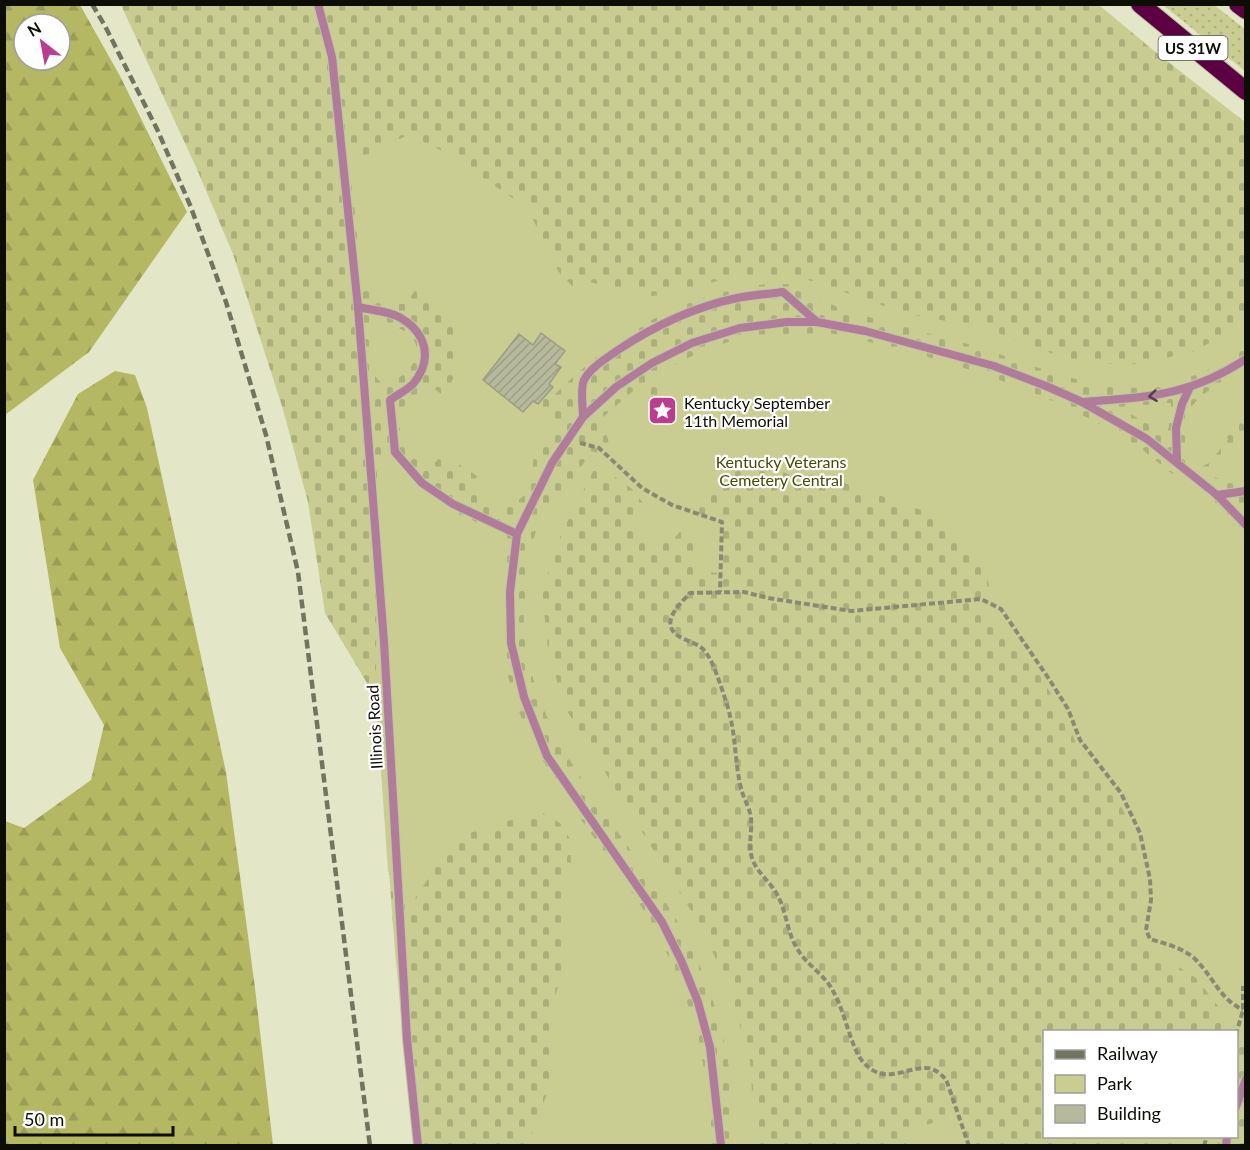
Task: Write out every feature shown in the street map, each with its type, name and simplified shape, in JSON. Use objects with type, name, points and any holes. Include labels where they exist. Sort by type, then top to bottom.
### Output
[{"type":"highway","name":"US 31W","points":[[1140,4],[1245,91]]},
{"type":"highway","points":[[1238,4],[1245,10]]},
{"type":"lane","name":"Illinois Road","points":[[318,4],[333,57],[358,307],[384,642],[407,1039],[418,1146]]},
{"type":"lane","points":[[583,417],[583,382],[590,373],[608,357],[636,338],[664,323],[737,298],[783,292],[817,322]]},
{"type":"lane","points":[[358,307],[398,316],[416,330],[425,344],[424,363],[413,384],[390,400],[395,452],[422,483],[453,504],[517,534]]},
{"type":"lane","points":[[721,1146],[710,1047],[698,1002],[681,960],[662,922],[547,756],[524,697],[511,643],[510,592],[517,534],[552,464],[583,417],[616,387],[643,369],[692,343],[740,328],[787,322],[817,322],[865,331],[994,366],[1082,402],[1147,439],[1217,495],[1245,525]]},
{"type":"lane","points":[[1082,402],[1161,396],[1224,373],[1245,359]]},
{"type":"lane","points":[[1177,462],[1176,428],[1182,404],[1190,387]]},
{"type":"lane","points":[[1217,495],[1245,491]]},
{"type":"lane","points":[[1238,1101],[1245,1079]]},
{"type":"path","points":[[567,440],[599,448],[642,488],[672,506],[722,522],[720,592]]},
{"type":"path","points":[[969,1146],[946,1079],[938,1071],[927,1068],[894,1075],[877,1071],[865,1064],[857,1053],[845,1017],[832,989],[798,951],[791,938],[783,908],[775,891],[753,861],[749,847],[751,815],[741,790],[730,716],[711,660],[694,642],[671,630],[670,621],[677,607],[690,593],[744,592],[851,611],[981,599],[1000,609],[1054,686],[1068,710],[1080,740],[1120,793],[1140,833],[1150,879],[1151,900],[1146,930],[1150,939],[1177,947],[1195,959],[1229,1003],[1244,1010]]},
{"type":"path","points":[[1238,1030],[1244,1010],[1243,986]]},
{"type":"green space","points":[[5,4],[80,5],[120,76],[187,212],[89,352],[5,415]]},
{"type":"green space","name":"Kentucky Veterans Cemetery Central","points":[[121,5],[1099,5],[1245,122],[1245,1145],[414,1145],[395,951],[376,698],[325,613],[308,502],[282,406],[233,254],[196,167]]},
{"type":"green space","points":[[1163,5],[1214,5],[1245,29],[1245,71]]},
{"type":"green space","points":[[408,135],[451,155],[528,209],[558,271],[572,286],[584,281],[653,296],[735,277],[797,276],[908,314],[985,328],[1078,363],[1140,364],[1192,352],[1238,328],[1245,319],[1245,348],[1234,357],[1204,372],[1171,383],[1138,388],[1099,385],[1056,374],[982,348],[843,310],[807,292],[805,287],[771,284],[746,287],[684,305],[638,328],[595,358],[554,395],[549,391],[553,387],[549,384],[561,368],[555,364],[564,351],[541,333],[533,345],[519,334],[483,380],[523,411],[530,404],[555,424],[534,457],[532,481],[527,491],[513,502],[496,503],[469,492],[477,476],[443,454],[433,465],[429,464],[409,446],[400,431],[400,414],[409,400],[429,385],[444,396],[452,380],[459,349],[452,321],[431,298],[416,289],[406,304],[392,303],[375,298],[364,281],[348,160],[360,158]]},
{"type":"green space","points":[[389,326],[403,330],[412,337],[416,345],[416,355],[406,373],[382,383],[377,379],[372,367],[371,330],[376,327]]},
{"type":"green space","points":[[829,333],[907,351],[985,375],[1060,404],[1135,444],[1193,491],[1245,539],[1246,1040],[1238,1049],[1238,1030],[1223,1030],[1226,1022],[1221,1010],[1196,978],[1174,964],[1144,938],[1139,930],[1143,880],[1133,830],[1111,787],[1077,746],[1067,721],[1039,674],[982,604],[989,587],[987,574],[971,548],[938,516],[830,478],[813,474],[802,480],[764,464],[736,460],[707,501],[694,499],[690,511],[722,522],[721,573],[701,572],[690,554],[699,542],[699,528],[685,526],[670,543],[641,543],[627,522],[643,503],[631,488],[597,464],[562,532],[542,592],[548,649],[564,706],[703,930],[730,991],[750,1061],[754,1126],[753,1145],[735,1145],[730,1076],[721,1030],[708,986],[678,922],[595,800],[569,759],[547,716],[531,672],[524,608],[537,529],[549,510],[556,506],[560,507],[567,490],[591,451],[601,454],[609,448],[604,430],[609,425],[602,418],[641,384],[650,414],[662,417],[674,409],[673,403],[665,392],[648,380],[676,364],[721,344],[752,337]]},
{"type":"green space","points":[[1245,369],[1245,426],[1240,422],[1230,423],[1226,432],[1228,440],[1209,463],[1201,467],[1192,456],[1187,443],[1185,428],[1187,416],[1201,397]]},
{"type":"green space","points":[[115,371],[135,375],[147,408],[226,772],[273,1145],[5,1145],[5,821],[24,828],[91,780],[104,725],[60,648],[33,480],[78,394]]},
{"type":"green space","points":[[1171,403],[1166,435],[1129,413],[1128,409],[1130,406]]},
{"type":"green space","points":[[1245,439],[1245,480],[1226,481],[1211,476],[1213,468],[1233,443],[1241,443]]},
{"type":"green space","points":[[385,453],[391,454],[410,477],[432,497],[456,513],[487,527],[500,537],[505,545],[502,620],[506,664],[512,693],[529,733],[556,783],[637,900],[669,957],[692,1017],[700,1048],[706,1080],[710,1145],[527,1145],[551,1084],[550,1012],[562,974],[567,882],[571,861],[570,839],[560,823],[543,813],[518,818],[460,836],[439,862],[412,903],[388,871],[376,698],[377,464]]},
{"type":"green space","points":[[958,1113],[969,1145],[906,1145],[906,1133]]},
{"type":"green space","points":[[1189,1138],[1217,1138],[1218,1145],[1186,1145]]},
{"type":"building","points":[[541,333],[565,351],[555,364],[561,367],[549,384],[553,387],[538,404],[533,401],[523,412],[483,380],[519,334],[533,345]]},
{"type":"railway","points":[[92,4],[157,129],[190,205],[226,302],[266,435],[298,572],[370,1146]]},
{"type":"place","name":"Kentucky September 11th Memorial","points":[[663,411]]}]
